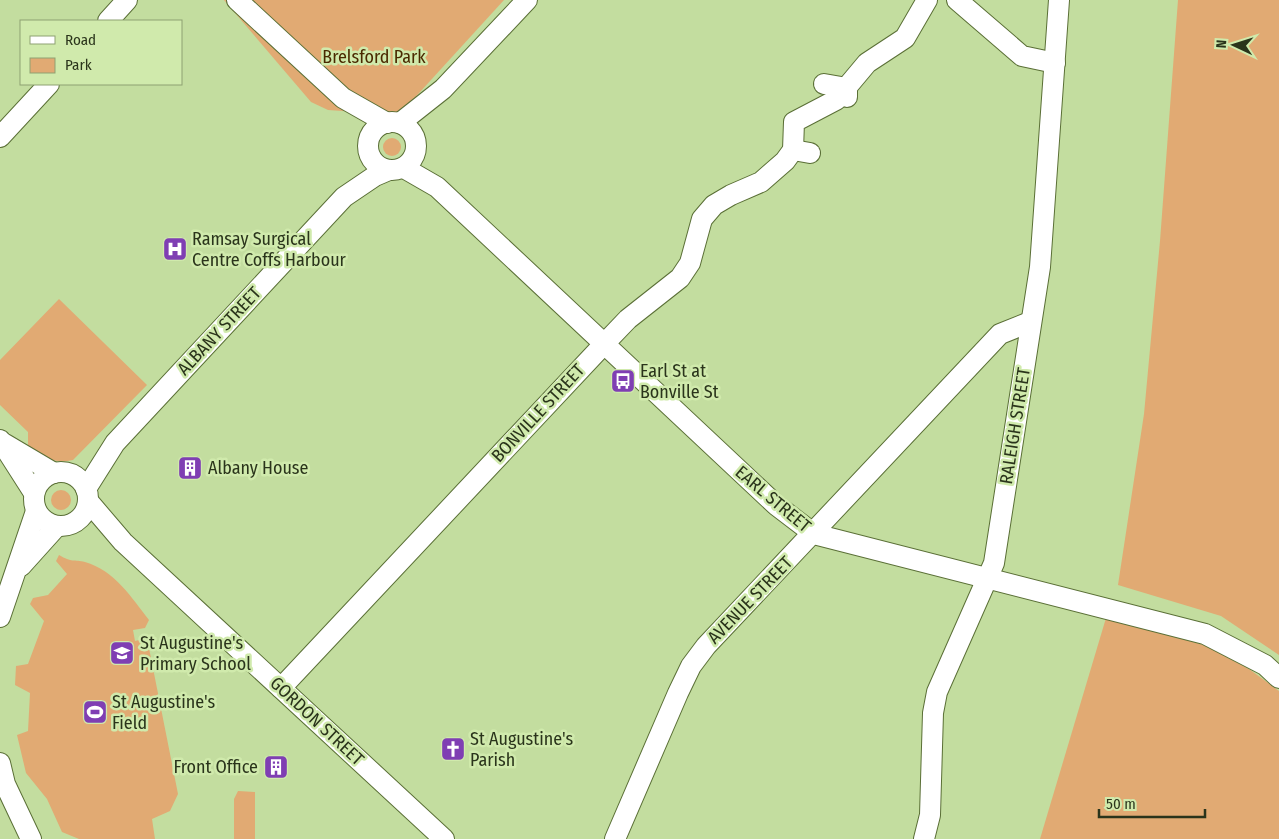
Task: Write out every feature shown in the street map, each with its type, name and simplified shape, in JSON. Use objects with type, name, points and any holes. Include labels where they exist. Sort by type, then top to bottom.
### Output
[{"type":"street","points":[[109,20],[128,0]]},
{"type":"street","points":[[236,0],[342,98],[412,133],[416,146]]},
{"type":"street","points":[[342,98],[370,147],[377,165],[397,169],[414,158],[420,125],[443,90],[527,0]]},
{"type":"street","name":"BONVILLE STREET","points":[[281,688],[604,342],[628,319],[680,278],[690,263],[702,220],[714,205],[731,194],[761,182],[801,151],[794,122],[836,100],[847,97],[867,63],[905,38],[927,0]]},
{"type":"street","points":[[957,0],[1022,56],[1055,63]]},
{"type":"street","name":"RALEIGH STREET","points":[[924,839],[930,815],[934,713],[937,692],[994,563],[1040,267],[1059,0]]},
{"type":"street","points":[[824,84],[847,97]]},
{"type":"street","points":[[0,137],[49,85]]},
{"type":"street","points":[[370,147],[376,129],[393,123],[443,90]]},
{"type":"street","name":"EARL STREET","points":[[416,146],[437,187]]},
{"type":"street","name":"ALBANY STREET","points":[[344,197],[370,147]]},
{"type":"street","name":"EARL STREET","points":[[397,169],[437,187],[776,505],[814,534],[1205,634],[1257,661],[1279,678]]},
{"type":"street","name":"ALBANY STREET","points":[[87,495],[115,442],[344,197],[374,176],[397,169]]},
{"type":"street","name":"AVENUE STREET","points":[[615,839],[691,666],[706,646],[814,534],[1000,334],[1030,322]]},
{"type":"street","points":[[2,441],[62,473],[77,477],[87,495],[81,517],[66,525],[16,571]]},
{"type":"street","points":[[2,441],[46,523],[66,525]]},
{"type":"street","name":"ALBANY STREET","points":[[62,473],[115,442]]},
{"type":"street","points":[[0,617],[16,571],[41,480],[62,473]]},
{"type":"street","name":"GORDON STREET","points":[[87,495],[123,542],[444,839]]},
{"type":"street","name":"GORDON STREET","points":[[66,525],[123,542]]},
{"type":"street","points":[[0,762],[5,784],[30,839]]},
{"type":"green space","name":"Brelsford Park","points":[[224,0],[504,0],[399,115],[328,110],[311,102]]},
{"type":"green space","points":[[1178,0],[1279,0],[1279,655],[1221,616],[1118,585],[1144,414],[1160,241]]},
{"type":"green space","points":[[392,138],[398,141],[401,147],[398,153],[392,156],[386,153],[383,147],[386,141]]},
{"type":"green space","points":[[59,299],[147,385],[73,460],[67,461],[49,459],[28,447],[28,432],[0,405],[0,360]]},
{"type":"green space","points":[[61,490],[68,493],[71,500],[68,507],[61,510],[54,507],[51,500],[54,493]]},
{"type":"green space","name":"St Augustine's Field","points":[[59,555],[70,560],[85,562],[105,571],[122,586],[149,620],[145,628],[133,630],[135,641],[147,638],[178,794],[170,811],[152,819],[155,839],[79,839],[62,832],[47,799],[26,773],[17,735],[28,731],[30,693],[15,685],[16,666],[28,664],[44,621],[30,604],[33,598],[48,595],[67,574],[56,561]]},
{"type":"green space","points":[[1106,618],[1204,645],[1249,669],[1279,691],[1279,839],[1040,839]]},
{"type":"green space","points":[[238,791],[255,792],[255,839],[234,839],[234,799]]},
{"type":"place","name":"Ramsay Surgical Centre Coffs Harbour","points":[[175,249]]},
{"type":"place","name":"Earl St at Bonville St","points":[[623,381]]},
{"type":"place","name":"Albany House","points":[[190,468]]},
{"type":"place","name":"St Augustine's Primary School","points":[[122,653]]},
{"type":"place","name":"St Augustine's Field","points":[[95,712]]},
{"type":"place","name":"St Augustine's Parish","points":[[453,749]]},
{"type":"place","name":"Front Office","points":[[276,767]]}]
